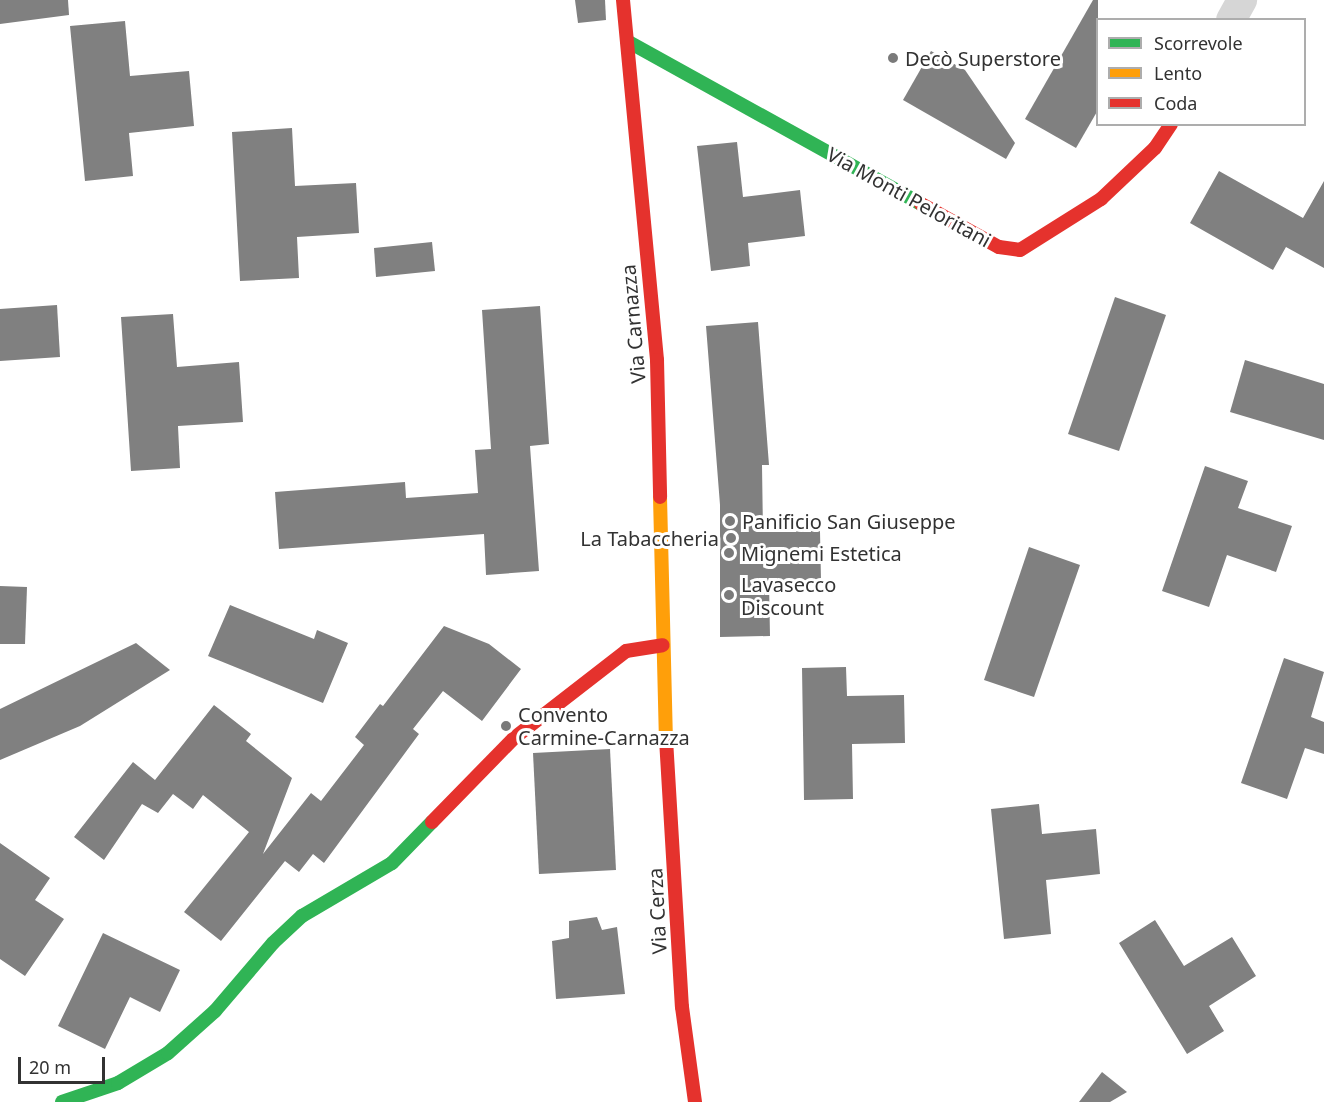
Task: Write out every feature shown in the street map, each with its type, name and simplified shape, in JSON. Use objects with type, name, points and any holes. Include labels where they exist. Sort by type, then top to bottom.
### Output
[{"type":"main road","name":"Via Carnazza","points":[[623,0],[657,360],[665,716]]},
{"type":"main road","name":"Via Monti Peloritani","points":[[627,41],[999,247],[1020,250],[1101,199],[1155,148],[1170,126]]},
{"type":"main road","points":[[62,1102],[118,1083],[168,1053],[215,1011],[273,943],[303,916],[392,863],[514,738],[626,651],[663,645]]},
{"type":"main road","name":"Via Cerza","points":[[665,716],[682,1007],[695,1102]]},
{"type":"street","points":[[1232,18],[1242,0]]},
{"type":"building","points":[[0,0],[68,0],[69,15],[0,24]]},
{"type":"building","points":[[575,0],[605,0],[606,20],[578,23]]},
{"type":"building","points":[[1093,0],[1098,0],[1096,113],[1076,148],[1025,119]]},
{"type":"building","points":[[125,21],[130,76],[189,71],[194,126],[129,133],[133,176],[85,181],[70,26]]},
{"type":"building","points":[[931,51],[965,70],[1015,143],[1006,159],[903,100]]},
{"type":"building","points":[[292,128],[295,186],[356,183],[359,233],[297,237],[299,278],[240,281],[232,132]]},
{"type":"building","points":[[737,142],[743,197],[800,190],[805,236],[748,243],[750,266],[711,271],[697,146]]},
{"type":"building","points":[[1219,171],[1303,218],[1324,181],[1324,268],[1286,247],[1273,270],[1190,223]]},
{"type":"building","points":[[432,242],[435,271],[376,277],[374,248]]},
{"type":"building","points":[[1115,297],[1166,315],[1119,451],[1068,434]]},
{"type":"building","points":[[57,305],[60,357],[0,361],[0,309]]},
{"type":"building","points":[[540,306],[549,444],[530,446],[539,571],[486,575],[484,534],[279,549],[275,492],[405,482],[406,498],[478,493],[475,450],[491,449],[482,310]]},
{"type":"building","points":[[173,314],[177,367],[239,362],[243,422],[178,426],[180,468],[131,471],[121,317]]},
{"type":"building","points":[[758,322],[769,465],[762,465],[763,532],[820,531],[821,580],[769,581],[770,636],[720,637],[720,505],[706,326]]},
{"type":"building","points":[[1245,360],[1324,384],[1324,440],[1230,412]]},
{"type":"building","points":[[1205,466],[1248,481],[1238,508],[1292,526],[1276,572],[1227,555],[1209,607],[1162,591]]},
{"type":"building","points":[[1029,547],[1080,565],[1034,697],[984,680]]},
{"type":"building","points":[[0,586],[27,587],[25,644],[0,644]]},
{"type":"building","points":[[230,605],[314,639],[317,630],[348,643],[323,703],[208,656]]},
{"type":"building","points":[[444,626],[489,644],[521,669],[482,721],[443,691],[413,729],[419,734],[324,863],[313,854],[299,872],[285,861],[221,941],[184,912],[249,832],[203,795],[193,809],[173,794],[158,813],[142,804],[104,860],[74,837],[133,762],[155,780],[214,705],[251,734],[246,741],[292,778],[263,854],[311,793],[321,801],[364,745],[355,737],[380,704],[383,706]]},
{"type":"building","points":[[136,643],[170,670],[80,726],[0,760],[0,709]]},
{"type":"building","points":[[1284,658],[1324,672],[1311,717],[1324,722],[1324,754],[1305,748],[1287,799],[1241,783]]},
{"type":"building","points":[[846,667],[847,696],[904,695],[905,743],[852,744],[853,799],[804,800],[802,668]]},
{"type":"building","points":[[610,749],[616,870],[539,874],[533,753]]},
{"type":"building","points":[[1039,804],[1042,834],[1096,829],[1100,874],[1046,880],[1051,934],[1004,939],[991,809]]},
{"type":"building","points":[[0,843],[50,878],[35,900],[64,919],[25,976],[0,959]]},
{"type":"building","points":[[597,917],[602,930],[617,927],[625,994],[556,999],[552,941],[569,938],[569,921]]},
{"type":"building","points":[[1155,920],[1184,966],[1232,937],[1256,976],[1209,1006],[1224,1031],[1187,1054],[1119,943]]},
{"type":"building","points":[[103,933],[180,970],[160,1012],[130,997],[105,1049],[58,1026]]},
{"type":"building","points":[[1102,1072],[1127,1092],[1110,1102],[1079,1102]]},
{"type":"traffic: fast","points":[[627,41],[921,204]]},
{"type":"traffic: fast","points":[[62,1102],[118,1083],[168,1053],[215,1011],[273,943],[302,916],[392,863],[432,822]]},
{"type":"traffic: slow","points":[[660,497],[666,739]]},
{"type":"traffic: jam","points":[[623,0],[657,360],[660,497]]},
{"type":"traffic: jam","points":[[921,204],[999,247],[1020,250],[1101,199],[1155,148],[1170,126]]},
{"type":"traffic: jam","points":[[432,822],[514,738],[626,651],[663,645]]},
{"type":"traffic: jam","points":[[666,739],[682,1007],[695,1102]]},
{"type":"place","name":"Decò Superstore","points":[[893,58]]},
{"type":"place","name":"Panificio San Giuseppe","points":[[730,521]]},
{"type":"place","name":"La Tabaccheria","points":[[731,538]]},
{"type":"place","name":"Mignemi Estetica","points":[[729,553]]},
{"type":"place","name":"Lavasecco Discount","points":[[729,595]]},
{"type":"place","name":"Convento Carmine-Carnazza","points":[[506,726]]}]
